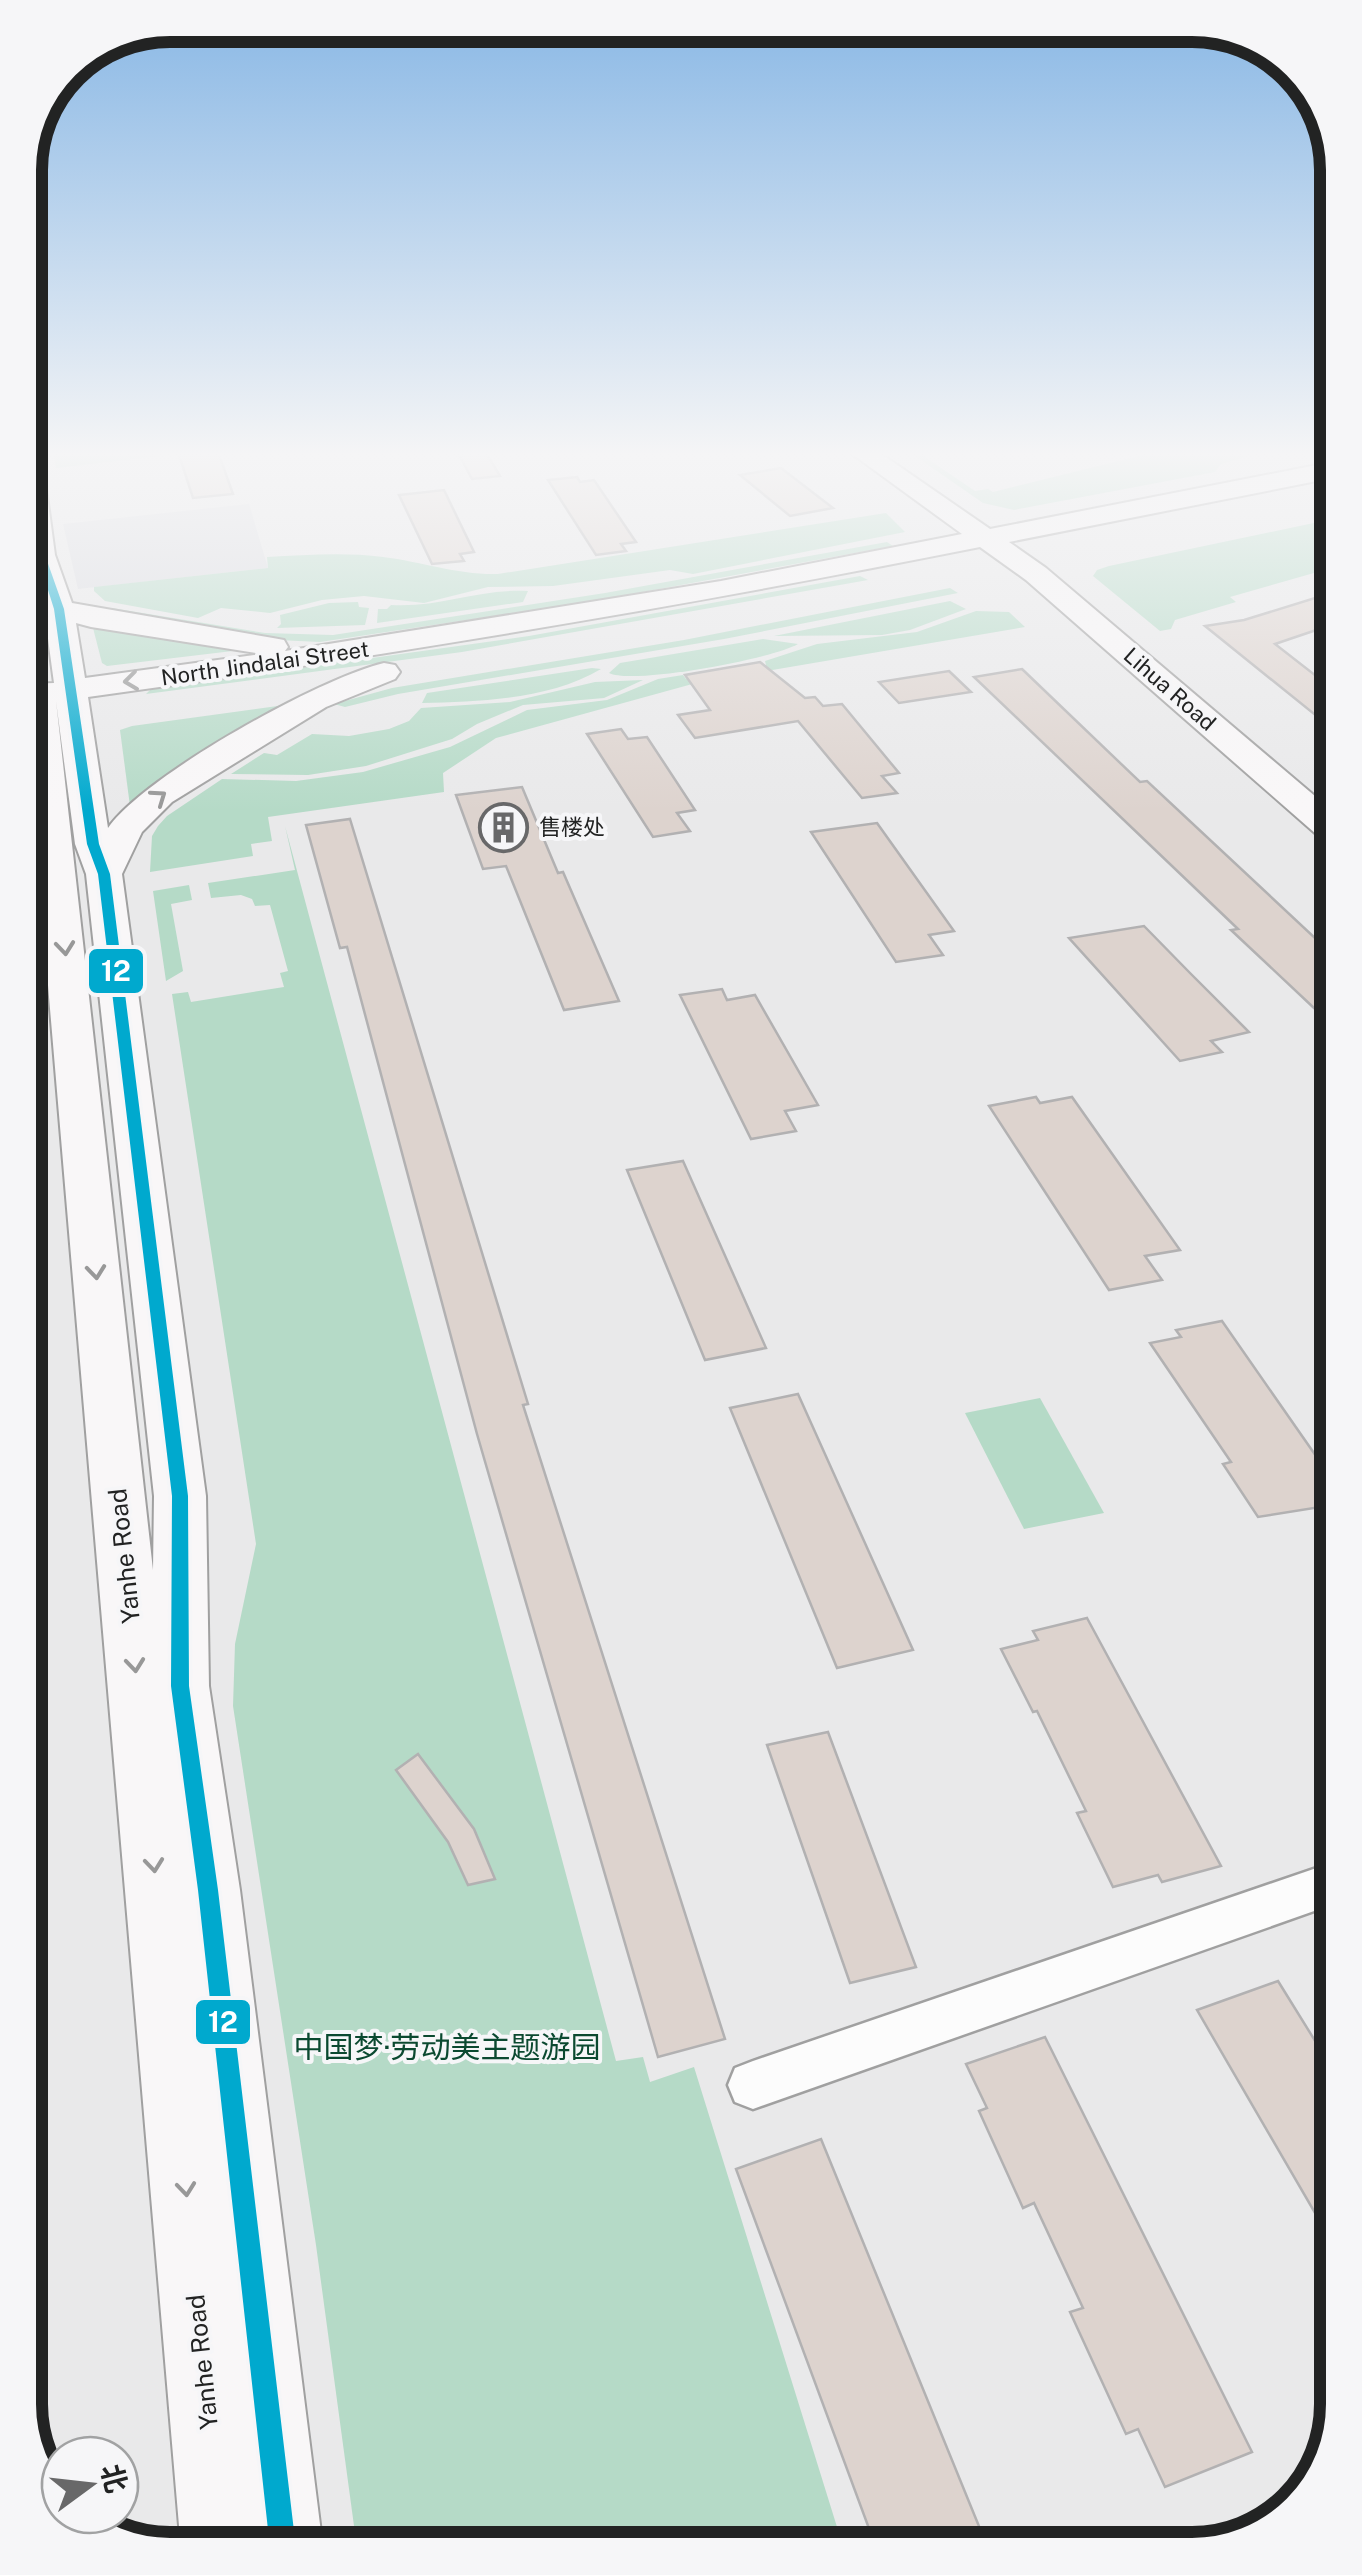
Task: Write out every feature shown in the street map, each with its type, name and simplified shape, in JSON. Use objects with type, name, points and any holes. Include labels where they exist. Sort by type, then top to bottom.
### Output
[{"type":"main road","name":"Yanhe Road","points":[[47,571],[60,608],[47,702],[104,874],[180,1496],[180,1686],[208,1890],[282,2532]]},
{"type":"main road","name":"North Jindalai Street","points":[[47,702],[373,661],[572,644],[882,571]]},
{"type":"main road","name":"North Jindalai Street","points":[[866,576],[918,571]]},
{"type":"main road","name":"Lihua Road","points":[[1028,571],[1320,818]]},
{"type":"main road","points":[[60,608],[76,615],[239,643],[373,661]]},
{"type":"main road","points":[[104,874],[126,828],[160,795],[373,661]]},
{"type":"main road","name":"Yanhe Road","points":[[43,673],[218,2532]]},
{"type":"street","points":[[752,2084],[1320,1889]]},
{"type":"shaded area","points":[[74,571],[239,571],[78,589]]},
{"type":"green space","points":[[239,571],[661,571],[553,586],[488,587],[424,603],[364,596],[322,600],[270,613],[221,608],[198,618],[105,601],[94,591],[94,587]]},
{"type":"green space","points":[[726,571],[756,571],[594,601],[320,642],[256,639],[103,613],[112,608],[265,633],[333,635]]},
{"type":"green space","points":[[1096,571],[1320,571],[1230,597],[1236,602],[1175,620],[1171,629],[1160,631],[1093,576]]},
{"type":"green space","points":[[860,576],[868,580],[462,652],[146,694],[151,689],[529,636]]},
{"type":"green space","points":[[950,588],[958,593],[724,639],[398,694],[345,707],[334,704],[392,688],[684,640]]},
{"type":"green space","points":[[528,591],[523,602],[377,623],[378,609],[391,605]]},
{"type":"green space","points":[[950,601],[966,609],[910,630],[882,635],[774,636]]},
{"type":"green space","points":[[358,602],[359,607],[369,608],[365,625],[277,628],[280,615],[329,603]]},
{"type":"green space","points":[[976,611],[1009,612],[1025,627],[696,683],[496,738],[443,773],[444,792],[268,817],[272,841],[251,844],[253,856],[150,872],[152,836],[158,826],[222,779],[296,781],[363,772],[450,747],[527,710],[607,700],[658,679],[683,675],[686,679],[766,665],[765,661],[817,644],[917,632]]},
{"type":"green space","points":[[92,624],[241,650],[107,666],[102,663]]},
{"type":"green space","points":[[763,639],[798,644],[761,657],[703,669],[645,676],[609,673],[620,663]]},
{"type":"green space","points":[[601,669],[537,693],[422,703],[427,693]]},
{"type":"green space","points":[[643,680],[604,698],[523,705],[452,739],[366,766],[308,775],[231,774],[264,753],[277,755],[312,734],[349,736],[389,729],[409,721],[421,708],[510,702],[595,682]]},
{"type":"green space","points":[[292,704],[130,806],[120,730]]},
{"type":"green space","name":"中国梦·劳动美主题游园","points":[[285,826],[616,2061],[643,2057],[650,2082],[694,2067],[839,2532],[355,2532],[316,2245],[233,1706],[235,1644],[256,1544],[172,994],[188,992],[191,1002],[284,987],[280,973],[288,971],[270,905],[255,906],[252,899],[241,895],[211,898],[208,883],[295,870]]},
{"type":"green space","points":[[189,885],[192,900],[171,904],[183,971],[166,981],[153,891]]},
{"type":"green space","points":[[1040,1398],[1104,1513],[1024,1529],[965,1413]]},
{"type":"building","points":[[1320,596],[1320,629],[1275,644],[1320,679],[1320,719],[1205,626],[1244,620]]},
{"type":"building","points":[[760,662],[805,698],[815,697],[823,706],[842,704],[899,773],[882,776],[897,793],[862,798],[798,721],[695,738],[678,715],[710,710],[685,675]]},
{"type":"building","points":[[1022,669],[1140,782],[1147,781],[1320,943],[1320,1006],[1314,1008],[1231,930],[1238,929],[974,677]]},
{"type":"building","points":[[949,671],[971,692],[899,703],[879,682]]},
{"type":"building","points":[[621,729],[628,739],[647,737],[695,810],[677,813],[690,831],[653,837],[587,734]]},
{"type":"building","points":[[522,787],[619,1001],[564,1010],[506,866],[483,869],[456,795]]},
{"type":"building","points":[[350,819],[528,1404],[523,1405],[725,2039],[658,2057],[477,1434],[347,947],[340,948],[306,825]]},
{"type":"building","points":[[877,823],[954,931],[929,935],[943,955],[896,962],[811,832]]},
{"type":"building","points":[[1144,926],[1249,1032],[1211,1041],[1222,1052],[1180,1061],[1069,938]]},
{"type":"building","points":[[722,989],[727,1000],[755,995],[818,1105],[785,1111],[796,1131],[751,1139],[680,995]]},
{"type":"building","points":[[1036,1097],[1040,1103],[1072,1097],[1180,1250],[1145,1256],[1162,1280],[1109,1290],[989,1106]]},
{"type":"building","points":[[683,1161],[766,1348],[705,1360],[627,1170]]},
{"type":"building","points":[[1222,1321],[1320,1462],[1320,1507],[1258,1517],[1223,1464],[1231,1462],[1150,1343],[1181,1337],[1176,1330]]},
{"type":"building","points":[[798,1394],[913,1650],[837,1668],[730,1408]]},
{"type":"building","points":[[1087,1618],[1221,1866],[1162,1882],[1158,1875],[1113,1887],[1077,1813],[1086,1811],[1037,1711],[1033,1712],[1001,1649],[1038,1640],[1033,1631]]},
{"type":"building","points":[[828,1732],[916,1967],[850,1983],[767,1745]]},
{"type":"building","points":[[418,1754],[474,1829],[495,1879],[468,1885],[448,1842],[396,1770]]},
{"type":"building","points":[[1278,1981],[1320,2049],[1320,2221],[1197,2010]]},
{"type":"building","points":[[1045,2037],[1252,2452],[1165,2487],[1138,2429],[1126,2434],[1070,2312],[1083,2308],[1034,2203],[1023,2208],[979,2111],[987,2108],[966,2064]]},
{"type":"building","points":[[821,2139],[981,2532],[870,2532],[736,2169]]},
{"type":"transit line","name":"12","points":[[46,571],[59,609],[93,844],[104,874],[180,1496],[180,1686],[208,1890],[281,2532]]},
{"type":"place","name":"售楼处","points":[[504,827]]}]
